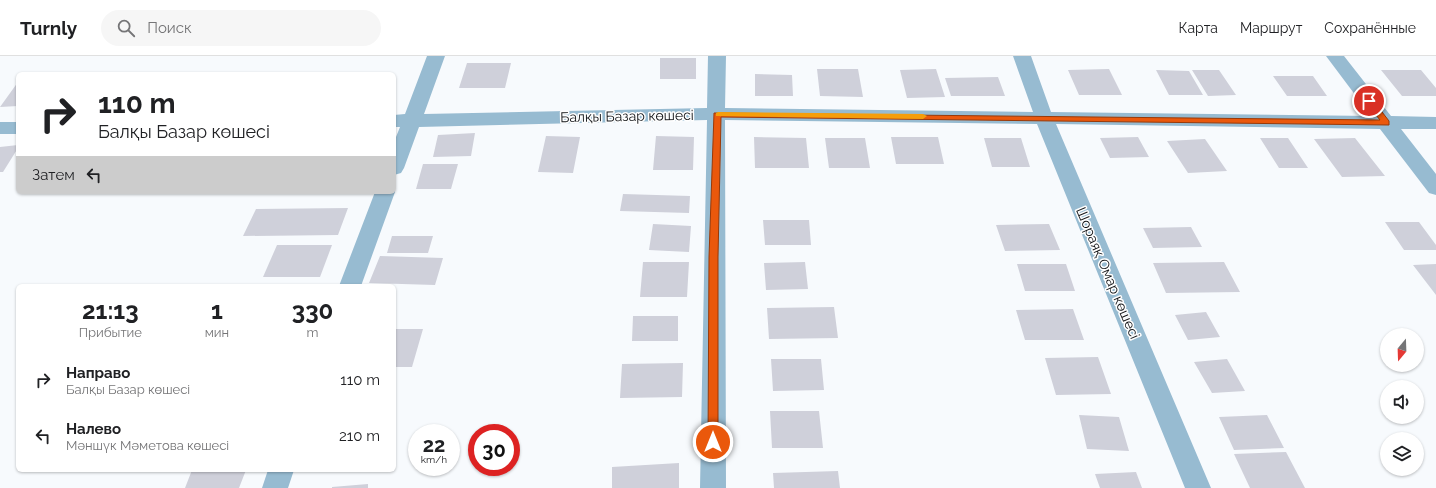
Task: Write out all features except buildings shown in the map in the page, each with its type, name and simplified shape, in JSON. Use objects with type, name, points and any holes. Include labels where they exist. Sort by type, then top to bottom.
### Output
[{"type":"street","points":[[396,157],[403,120],[436,56]]},
{"type":"street","points":[[713,488],[717,56]]},
{"type":"street","name":"Шораяқ Омар көшесі","points":[[1022,56],[1044,118],[1198,488]]},
{"type":"street","points":[[1335,56],[1436,188]]},
{"type":"street","name":"Балқы Базар көшесі","points":[[403,120],[717,114],[1436,123]]},
{"type":"street","points":[[0,128],[16,128]]},
{"type":"street","points":[[351,284],[384,194]]},
{"type":"street","points":[[275,488],[281,472]]},
{"type":"slow traffic","points":[[718,114],[923,116]]},
{"type":"route","points":[[713,442],[714,257],[717,114],[1386,123],[1369,101]]}]
